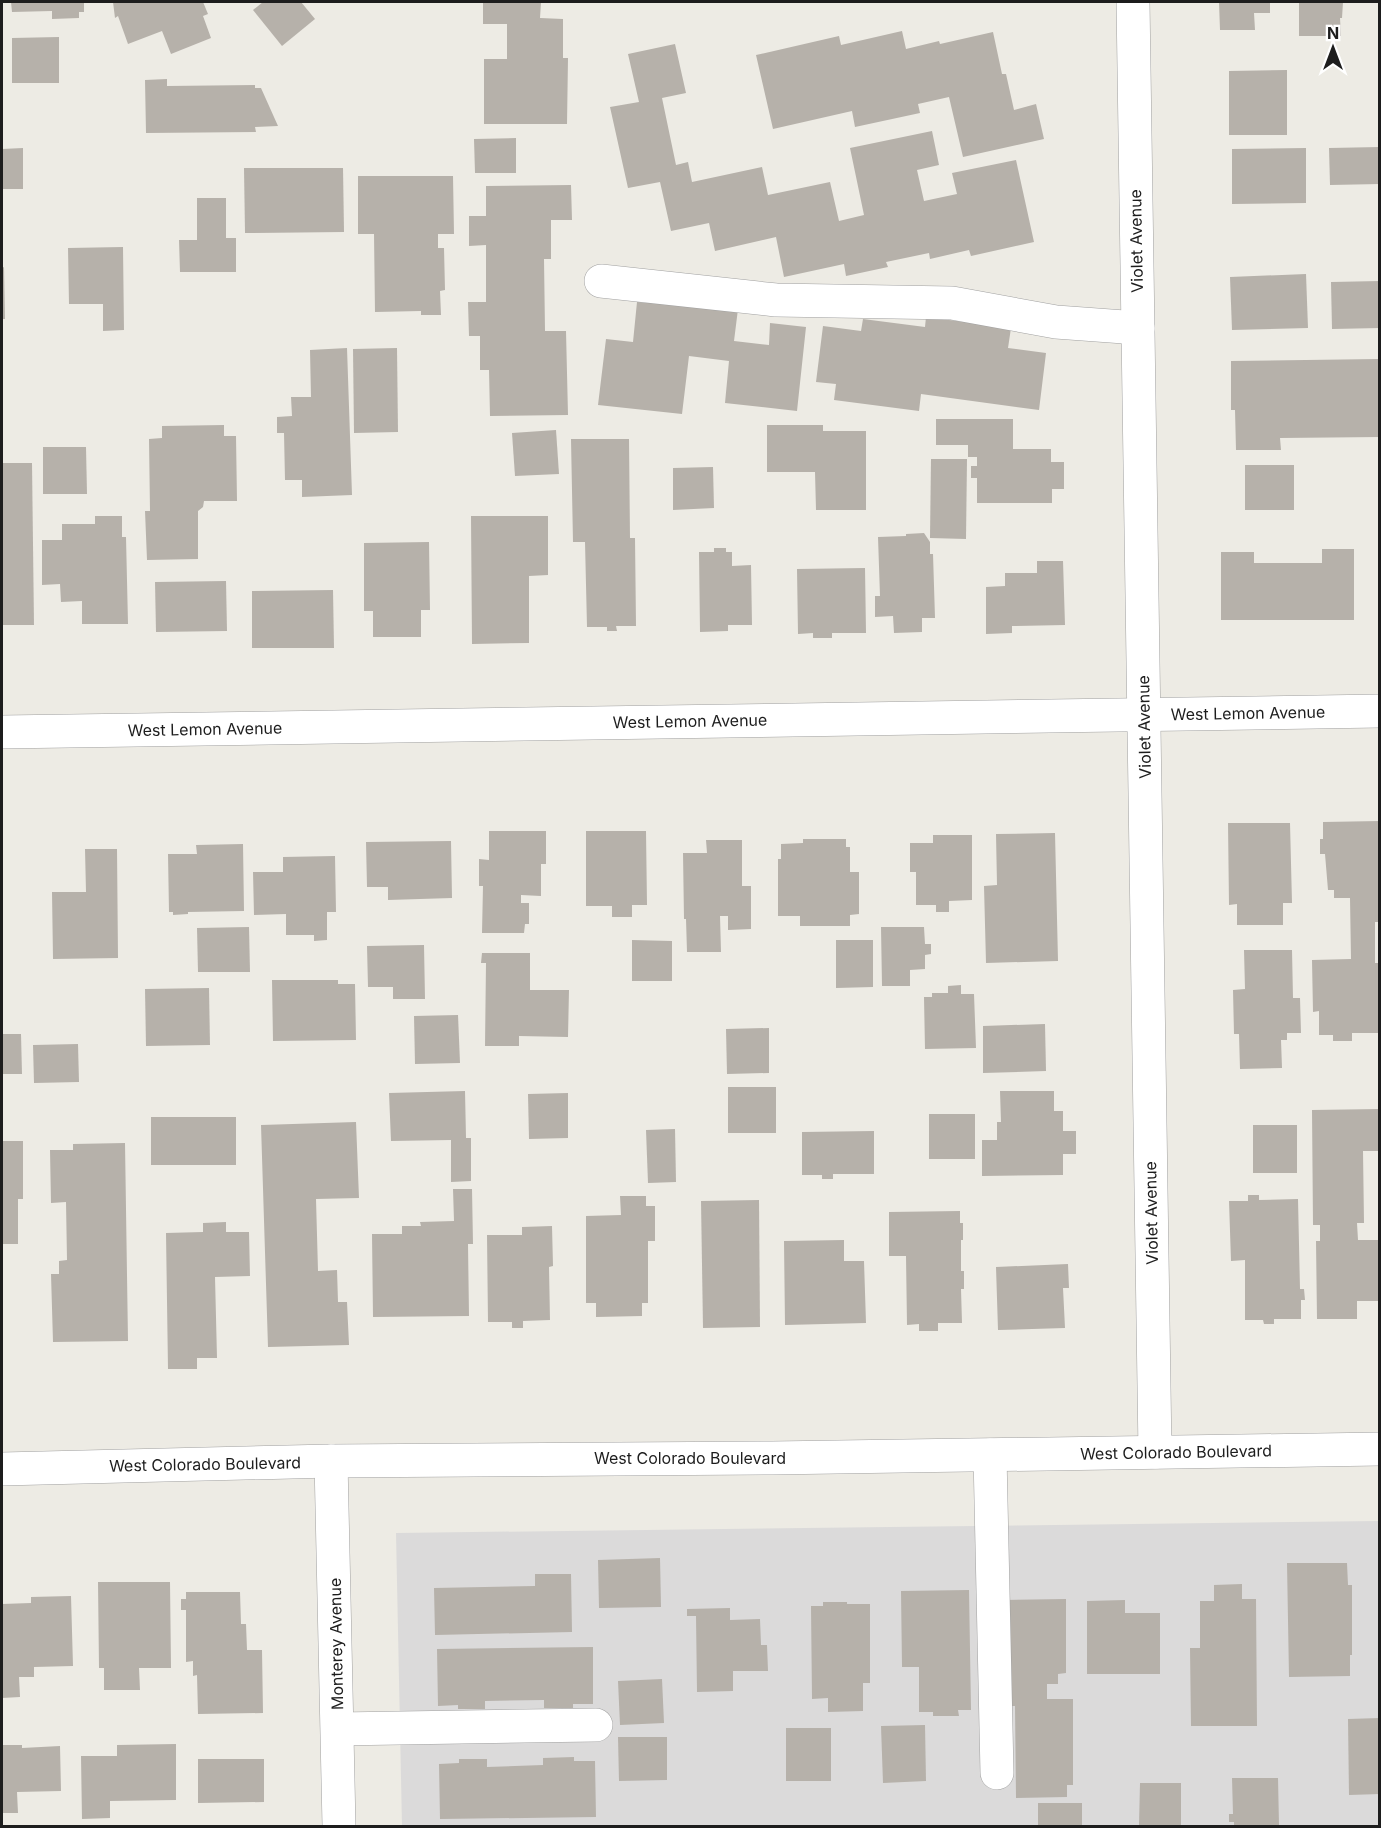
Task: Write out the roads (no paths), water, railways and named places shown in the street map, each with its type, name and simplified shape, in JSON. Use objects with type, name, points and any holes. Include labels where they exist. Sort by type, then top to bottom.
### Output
[{"type":"street","name":"Violet Avenue","points":[[1132,2],[1155,1452]]},
{"type":"street","points":[[601,281],[777,300],[952,303],[1056,322],[1138,328]]},
{"type":"street","name":"West Lemon Avenue","points":[[2,732],[1380,711]]},
{"type":"street","name":"West Colorado Boulevard","points":[[2,1469],[332,1461],[760,1458],[1380,1449]]},
{"type":"street","points":[[990,1455],[998,1773]]},
{"type":"street","name":"Monterey Avenue","points":[[332,1461],[339,1827]]},
{"type":"street","points":[[338,1728],[596,1725]]}]
